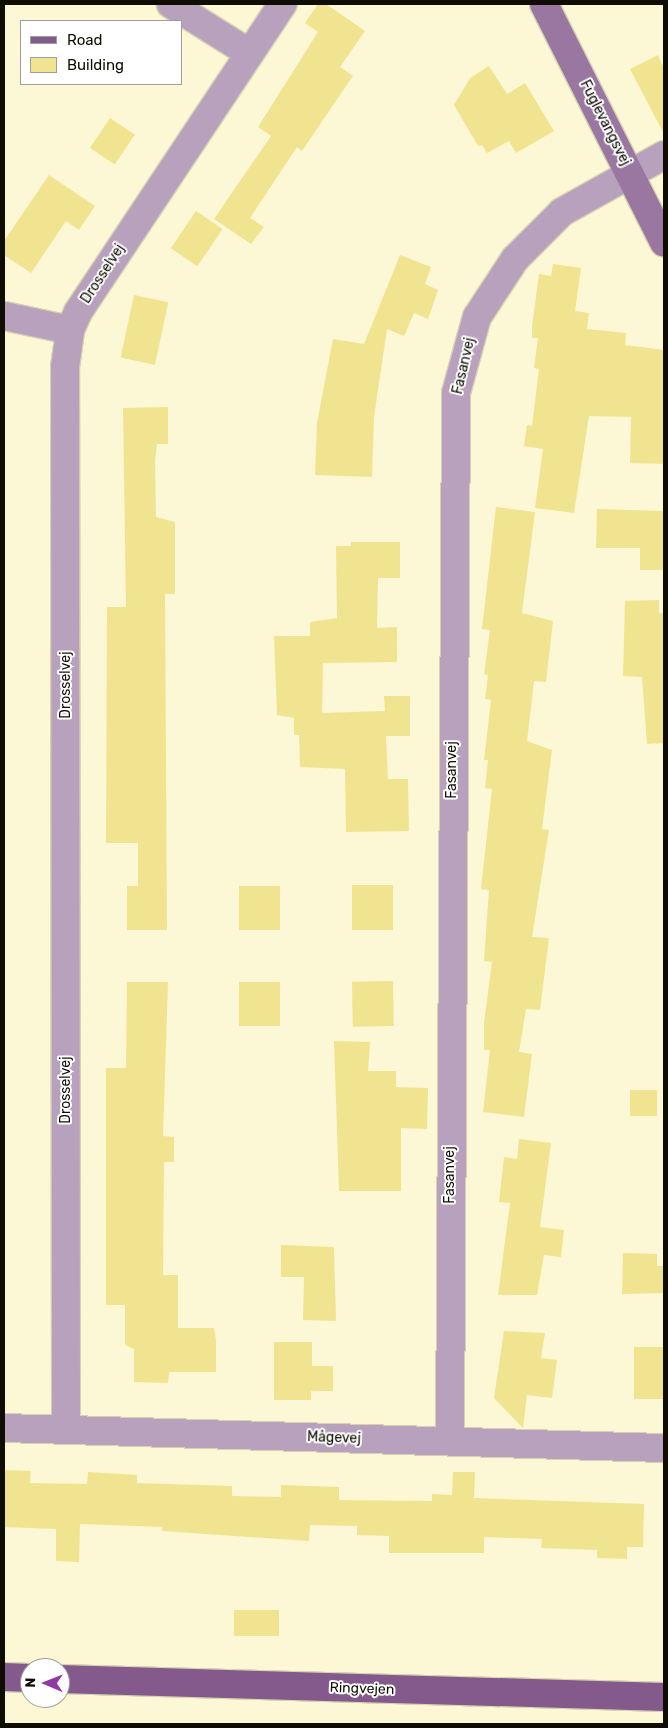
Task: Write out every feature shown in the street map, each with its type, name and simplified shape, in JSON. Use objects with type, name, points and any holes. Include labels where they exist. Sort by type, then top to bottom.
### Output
[{"type":"main road","points":[[4,1677],[20,1678]]},
{"type":"main road","name":"Ringvejen","points":[[70,1679],[664,1697]]},
{"type":"street","points":[[171,4],[249,53]]},
{"type":"street","name":"Drosselvej","points":[[66,1429],[66,367],[70,330],[249,53],[283,4]]},
{"type":"street","name":"Fuglevangsvej","points":[[544,4],[631,173],[664,243]]},
{"type":"street","name":"Fasanvej","points":[[450,1441],[456,393],[477,317],[515,259],[562,212],[664,155]]},
{"type":"street","points":[[4,316],[70,330]]},
{"type":"street","name":"Mågevej","points":[[4,1428],[664,1448]]},
{"type":"building","points":[[318,4],[326,4],[365,31],[340,67],[353,76],[302,151],[297,147],[250,218],[264,227],[251,244],[214,219],[271,136],[258,127],[318,32],[305,23]]},
{"type":"building","points":[[658,55],[664,69],[664,134],[630,69]]},
{"type":"building","points":[[489,66],[507,94],[525,83],[554,131],[516,153],[509,141],[487,153],[482,145],[478,146],[454,105],[470,78]]},
{"type":"building","points":[[110,118],[135,135],[115,165],[90,148]]},
{"type":"building","points":[[49,175],[95,206],[79,230],[66,221],[31,273],[4,255],[4,241]]},
{"type":"building","points":[[196,211],[223,229],[197,266],[171,248]]},
{"type":"building","points":[[400,255],[431,267],[425,284],[438,290],[428,319],[414,313],[404,336],[387,329],[374,417],[372,477],[315,475],[317,423],[333,339],[364,344]]},
{"type":"building","points":[[553,264],[581,268],[575,311],[589,313],[587,329],[626,333],[625,345],[664,350],[664,464],[630,463],[631,417],[589,416],[574,513],[535,508],[543,449],[524,446],[527,425],[532,426],[539,369],[534,368],[538,338],[532,338],[532,327],[539,274],[551,276]]},
{"type":"building","points":[[134,295],[168,302],[155,365],[121,358]]},
{"type":"building","points":[[168,407],[168,444],[157,444],[155,461],[156,517],[175,522],[175,594],[165,594],[167,930],[127,930],[127,886],[138,886],[138,843],[106,843],[107,607],[126,607],[123,408]]},
{"type":"building","points":[[496,507],[535,512],[522,613],[553,621],[546,682],[534,681],[527,741],[552,750],[542,829],[549,830],[532,937],[549,938],[540,1010],[526,1009],[519,1052],[532,1054],[524,1117],[483,1112],[490,1050],[484,1050],[484,1023],[492,962],[484,961],[489,890],[481,889],[492,789],[485,788],[488,760],[484,760],[491,700],[485,699],[488,675],[484,674],[490,630],[482,629]]},
{"type":"building","points":[[597,509],[664,511],[664,570],[640,570],[640,548],[596,548]]},
{"type":"building","points":[[351,542],[400,542],[400,578],[378,578],[377,628],[397,627],[397,662],[323,663],[322,713],[385,711],[384,696],[410,696],[410,736],[386,736],[388,779],[408,779],[409,831],[346,832],[345,769],[300,767],[299,735],[294,735],[294,718],[277,715],[274,636],[310,636],[310,622],[337,618],[336,546],[351,546]]},
{"type":"building","points":[[659,600],[659,613],[664,613],[664,743],[647,744],[642,677],[623,676],[625,601]]},
{"type":"building","points":[[352,885],[393,885],[393,930],[352,930]]},
{"type":"building","points":[[239,886],[280,886],[280,930],[239,930]]},
{"type":"building","points":[[393,981],[394,1026],[353,1027],[352,982]]},
{"type":"building","points":[[127,982],[168,982],[163,1136],[174,1137],[174,1162],[164,1162],[163,1275],[178,1275],[178,1328],[214,1328],[216,1340],[216,1372],[169,1372],[168,1383],[134,1382],[134,1349],[125,1345],[125,1305],[106,1305],[106,1068],[126,1068]]},
{"type":"building","points":[[239,982],[280,982],[280,1026],[239,1026]]},
{"type":"building","points":[[334,1041],[370,1042],[368,1071],[396,1071],[396,1087],[428,1088],[427,1129],[401,1128],[401,1191],[339,1191]]},
{"type":"building","points":[[630,1090],[657,1090],[657,1116],[630,1116]]},
{"type":"building","points":[[519,1139],[551,1143],[540,1227],[564,1230],[561,1257],[544,1255],[537,1295],[498,1295],[510,1203],[499,1202],[504,1157],[517,1159]]},
{"type":"building","points":[[281,1245],[334,1247],[336,1321],[303,1320],[304,1277],[281,1277]]},
{"type":"building","points":[[623,1253],[657,1254],[657,1266],[664,1266],[664,1293],[622,1294]]},
{"type":"building","points":[[504,1331],[545,1333],[541,1358],[557,1360],[552,1398],[527,1395],[523,1428],[494,1398]]},
{"type":"building","points":[[274,1342],[312,1342],[312,1366],[333,1366],[333,1391],[311,1391],[311,1400],[274,1400]]},
{"type":"building","points":[[634,1347],[664,1347],[664,1399],[634,1399]]},
{"type":"building","points":[[4,1470],[31,1471],[30,1483],[87,1484],[88,1472],[137,1475],[137,1483],[232,1486],[232,1496],[281,1497],[281,1485],[339,1487],[339,1500],[432,1501],[432,1494],[452,1495],[453,1472],[475,1472],[474,1498],[644,1504],[643,1547],[627,1547],[627,1559],[597,1558],[597,1550],[541,1548],[542,1539],[484,1537],[484,1553],[389,1553],[389,1536],[357,1535],[357,1526],[310,1525],[309,1541],[162,1531],[162,1527],[80,1524],[79,1562],[56,1561],[56,1529],[4,1527]]},
{"type":"building","points":[[234,1610],[279,1610],[279,1636],[234,1636]]}]
